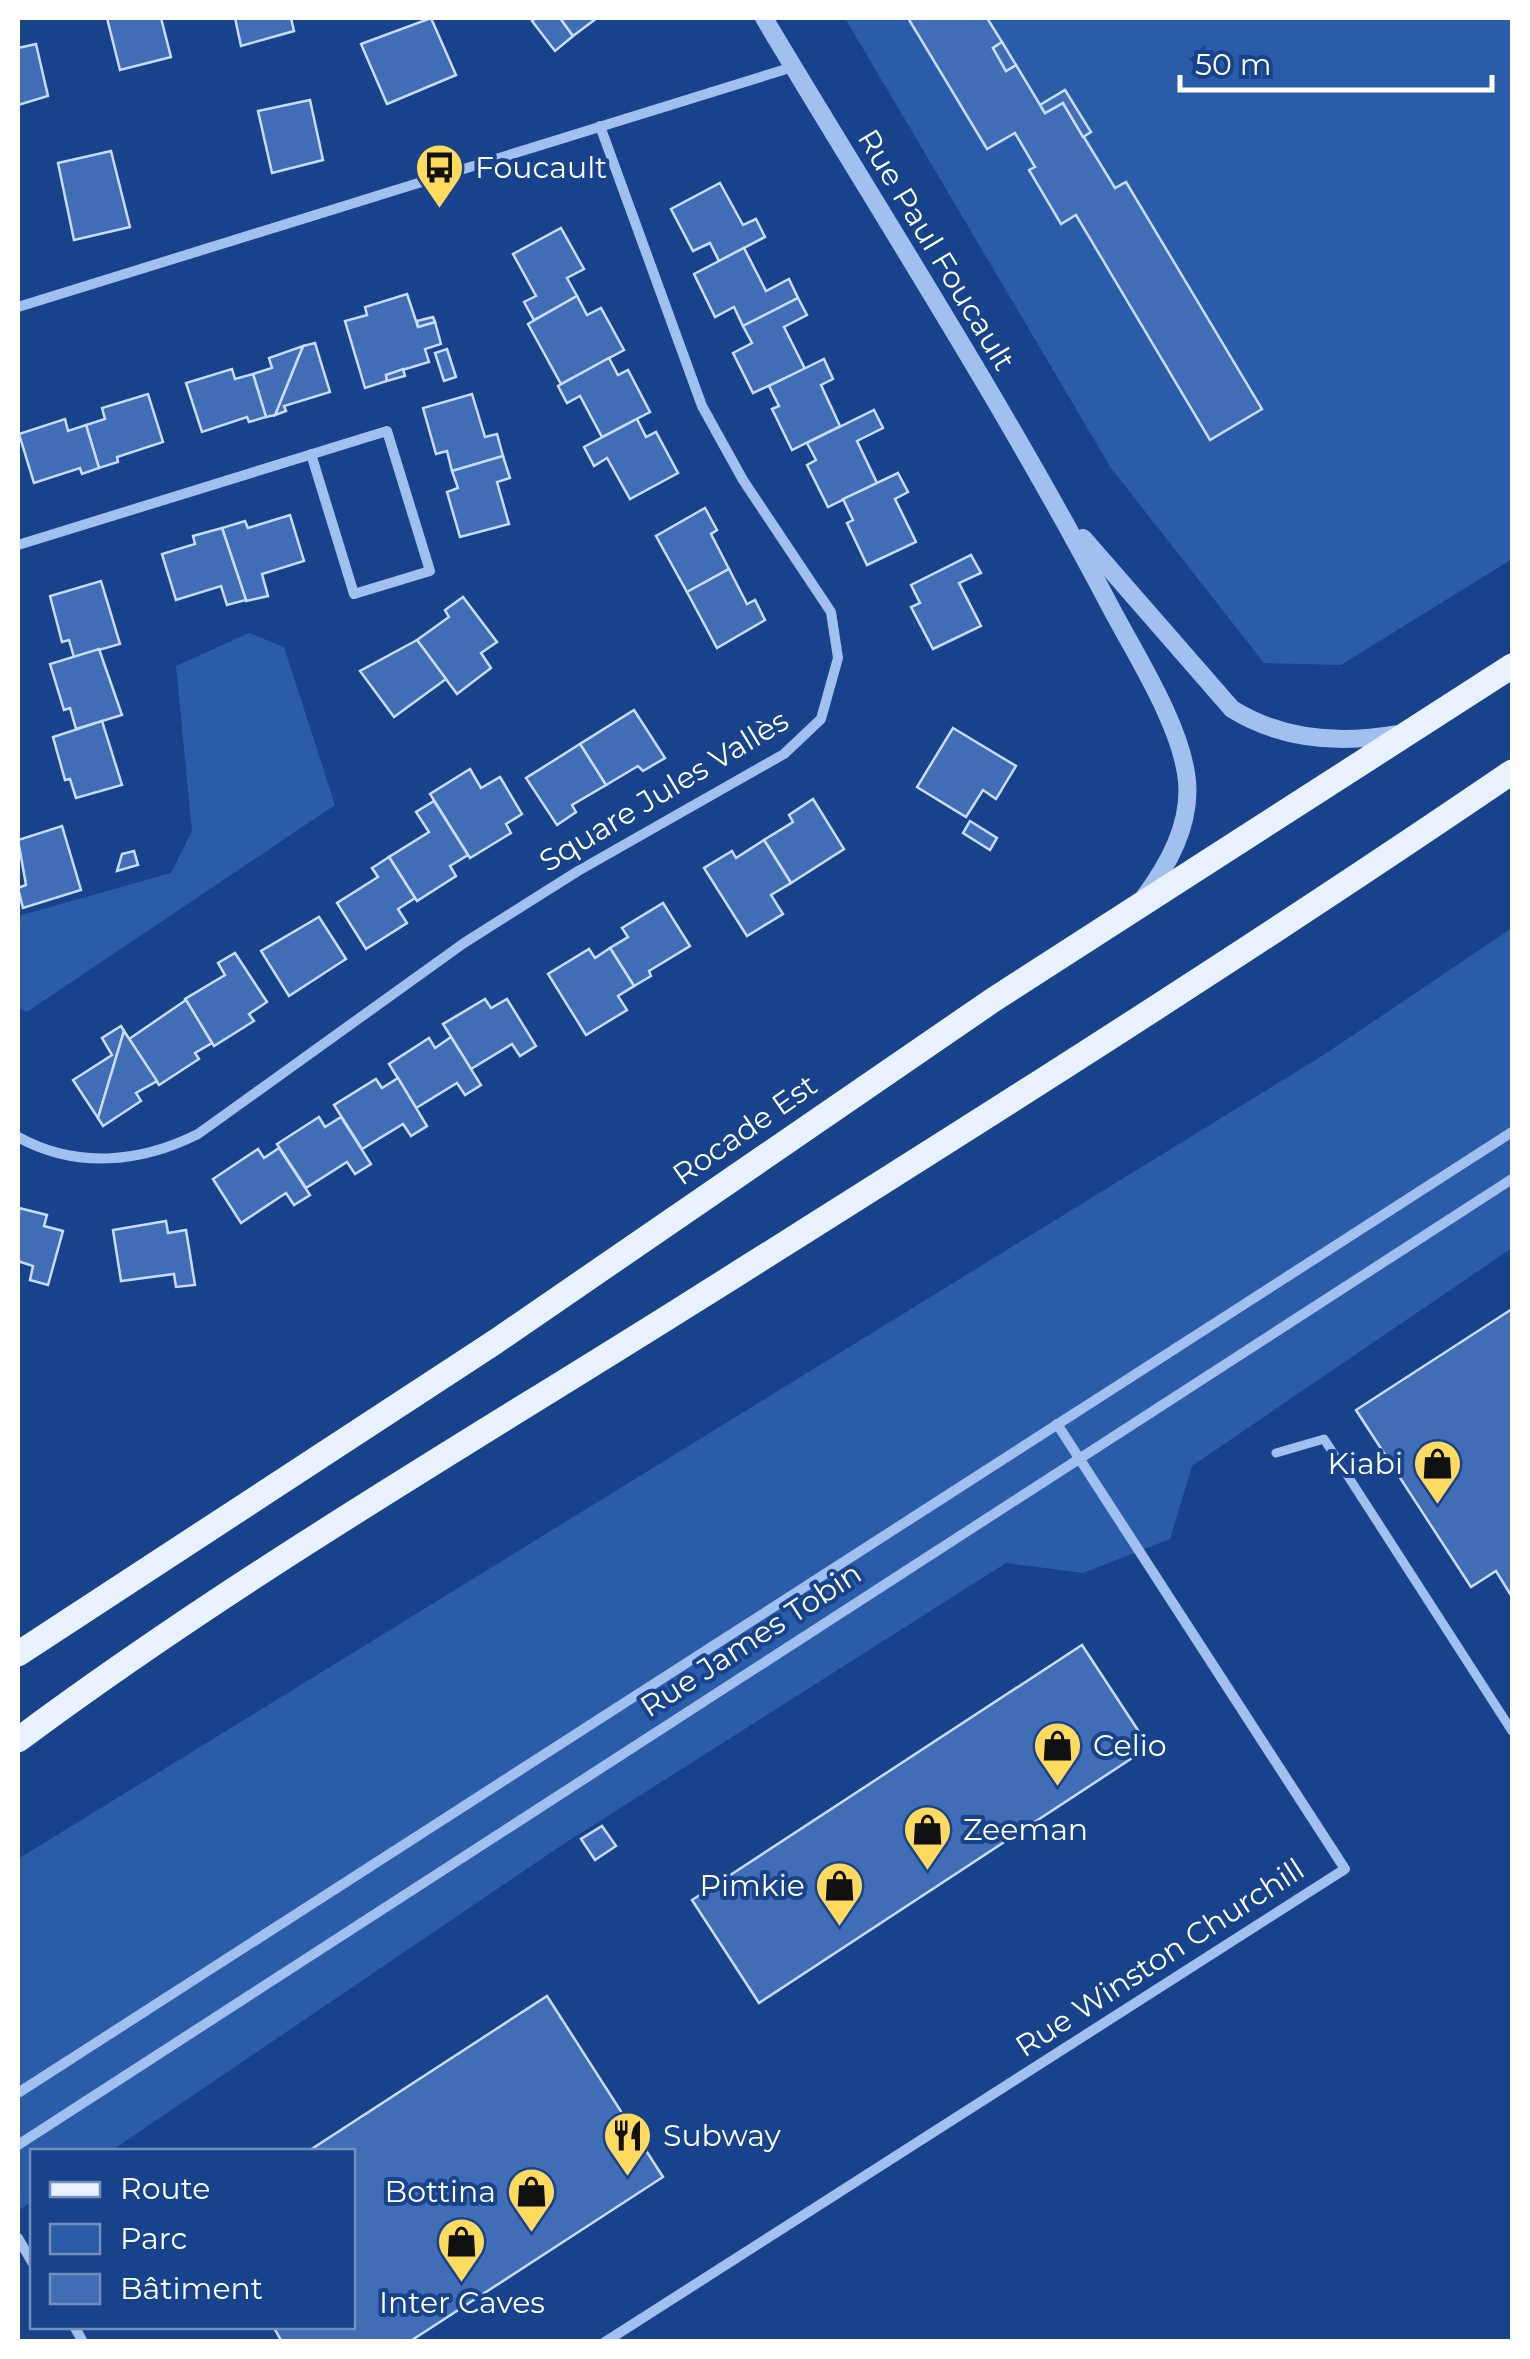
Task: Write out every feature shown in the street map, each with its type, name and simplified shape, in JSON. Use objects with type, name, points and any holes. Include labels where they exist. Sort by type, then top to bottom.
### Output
[{"type":"main road","name":"Rocade Est","points":[[18,1654],[495,1342],[912,1054],[1512,666]]},
{"type":"main road","points":[[18,1740],[310,1538],[818,1222],[1512,772]]},
{"type":"street","name":"Rue Paul Foucault","points":[[764,18],[1060,510],[1167,720],[1187,777],[1187,807],[1176,844],[1137,907]]},
{"type":"street","points":[[18,306],[794,67]]},
{"type":"street","name":"Square Jules Vallès","points":[[18,1137],[72,1155],[113,1160],[155,1154],[198,1134],[464,943],[578,871],[784,754],[822,719],[838,658],[831,612],[743,480],[702,406],[600,126]]},
{"type":"street","points":[[18,545],[387,430],[430,571],[354,594],[311,454]]},
{"type":"street","name":"Rue Paul Foucault","points":[[1060,510],[1232,709],[1263,726],[1323,738],[1406,732]]},
{"type":"street","name":"Rue James Tobin","points":[[18,2093],[1512,1132]]},
{"type":"street","name":"Rue James Tobin","points":[[18,2145],[1512,1179]]},
{"type":"street","name":"Rue Winston Churchill","points":[[605,2342],[1346,1868],[1058,1424]]},
{"type":"street","points":[[1276,1453],[1324,1440],[1512,1731]]},
{"type":"green space","points":[[845,18],[1512,18],[1512,559],[1341,665],[1264,663],[1111,468]]},
{"type":"green space","points":[[249,633],[284,647],[335,805],[27,1012],[18,1008],[18,916],[171,873],[192,831],[176,666]]},
{"type":"green space","points":[[1512,928],[1512,1248],[1192,1466],[1170,1539],[1083,1573],[1006,1563],[562,1845],[114,2149],[30,2149],[30,2202],[18,2211],[18,1859],[1325,1054]]},
{"type":"building","points":[[107,18],[161,18],[171,57],[120,70]]},
{"type":"building","points":[[235,18],[291,18],[294,31],[241,46]]},
{"type":"building","points":[[431,18],[456,75],[387,104],[361,44]]},
{"type":"building","points":[[560,18],[573,36],[555,51],[532,21]]},
{"type":"building","points":[[560,18],[597,18],[573,36]]},
{"type":"building","points":[[908,18],[987,18],[1002,42],[993,48],[1006,71],[1016,65],[1045,113],[1063,103],[1115,188],[1126,182],[1262,409],[1210,440],[1076,215],[1061,224],[1029,170],[1035,167],[1015,133],[987,149]]},
{"type":"building","points":[[1002,42],[1016,65],[1006,71],[993,48]]},
{"type":"building","points":[[36,44],[48,96],[18,105],[18,48]]},
{"type":"building","points":[[1065,90],[1091,132],[1083,137],[1063,103],[1045,113],[1040,105]]},
{"type":"building","points":[[310,100],[323,160],[272,173],[258,111]]},
{"type":"building","points":[[111,151],[130,227],[74,240],[58,163]]},
{"type":"building","points":[[720,183],[743,225],[756,219],[765,237],[719,261],[710,243],[693,251],[671,209]]},
{"type":"building","points":[[561,228],[584,269],[567,278],[577,296],[534,320],[524,302],[536,296],[513,254]]},
{"type":"building","points":[[744,248],[766,291],[789,279],[798,298],[743,326],[734,307],[715,317],[694,274]]},
{"type":"building","points":[[407,294],[418,327],[435,322],[441,344],[425,349],[429,362],[386,375],[387,381],[365,388],[345,321],[367,315],[365,307]]},
{"type":"building","points":[[577,296],[587,315],[601,308],[624,350],[561,384],[528,324]]},
{"type":"building","points":[[798,298],[807,315],[784,327],[805,369],[753,393],[733,353],[752,343],[743,326]]},
{"type":"building","points":[[433,317],[435,322],[418,327],[417,321]]},
{"type":"building","points":[[315,343],[330,392],[284,406],[286,411],[275,415],[303,346]]},
{"type":"building","points":[[303,346],[275,415],[266,417],[253,374],[272,368],[269,358]]},
{"type":"building","points":[[447,349],[456,377],[444,381],[435,353]]},
{"type":"building","points":[[609,358],[618,375],[628,370],[650,412],[602,437],[580,396],[567,403],[558,386]]},
{"type":"building","points":[[824,359],[833,379],[821,385],[840,426],[792,450],[772,409],[779,406],[769,386]]},
{"type":"building","points":[[232,369],[235,379],[253,374],[266,417],[249,422],[247,417],[202,432],[186,383]]},
{"type":"building","points":[[403,369],[405,376],[387,381],[386,375]]},
{"type":"building","points":[[148,394],[163,442],[117,457],[118,462],[99,468],[86,425],[105,419],[102,408]]},
{"type":"building","points":[[472,394],[485,437],[497,434],[503,456],[452,471],[447,451],[436,454],[423,408]]},
{"type":"building","points":[[874,410],[883,428],[857,441],[877,483],[828,507],[807,465],[816,460],[807,443]]},
{"type":"building","points":[[65,419],[68,431],[86,425],[99,468],[82,474],[80,468],[34,483],[19,434]]},
{"type":"building","points":[[637,419],[646,437],[656,432],[678,473],[630,499],[607,458],[594,466],[584,447]]},
{"type":"building","points":[[503,456],[510,478],[497,482],[509,524],[460,537],[447,492],[458,488],[452,471]]},
{"type":"building","points":[[898,473],[908,492],[895,499],[916,542],[867,565],[847,523],[853,520],[843,499]]},
{"type":"building","points":[[705,508],[717,530],[711,534],[729,569],[687,592],[656,536]]},
{"type":"building","points":[[290,515],[304,561],[262,574],[268,596],[246,601],[222,528],[245,521],[248,528]]},
{"type":"building","points":[[222,528],[246,600],[227,605],[221,586],[176,600],[162,554],[195,544],[193,536]]},
{"type":"building","points":[[971,555],[981,573],[959,583],[981,626],[933,649],[911,607],[920,603],[911,585]]},
{"type":"building","points":[[729,569],[747,604],[755,600],[765,620],[717,648],[687,592]]},
{"type":"building","points":[[101,581],[120,644],[74,657],[69,640],[62,642],[50,596]]},
{"type":"building","points":[[463,597],[497,642],[481,653],[491,668],[457,694],[417,640],[449,617],[445,610]]},
{"type":"building","points":[[417,640],[446,679],[394,717],[360,671]]},
{"type":"building","points":[[99,649],[122,715],[76,729],[70,708],[64,710],[50,664]]},
{"type":"building","points":[[634,710],[665,758],[643,771],[638,766],[606,785],[580,744]]},
{"type":"building","points":[[102,721],[122,785],[76,798],[70,779],[65,780],[53,737]]},
{"type":"building","points":[[953,728],[1016,766],[996,799],[983,790],[966,817],[917,787]]},
{"type":"building","points":[[580,744],[606,785],[572,805],[576,812],[557,825],[526,778]]},
{"type":"building","points":[[470,769],[481,788],[500,777],[522,814],[506,824],[511,833],[470,858],[430,794]]},
{"type":"building","points":[[813,799],[844,849],[791,883],[764,840],[793,822],[789,815]]},
{"type":"building","points":[[434,801],[468,855],[450,866],[456,876],[417,901],[389,857],[429,832],[416,812]]},
{"type":"building","points":[[970,821],[997,838],[990,850],[963,833]]},
{"type":"building","points":[[62,826],[81,890],[23,908],[18,888],[26,885],[18,840]]},
{"type":"building","points":[[764,840],[791,883],[771,895],[783,914],[747,936],[704,868],[732,851],[736,858]]},
{"type":"building","points":[[134,851],[138,865],[117,871],[122,854]]},
{"type":"building","points":[[389,857],[415,898],[398,909],[407,923],[366,949],[337,903],[378,877],[372,868]]},
{"type":"building","points":[[663,903],[690,946],[649,971],[651,976],[634,986],[610,948],[628,937],[622,928]]},
{"type":"building","points":[[319,917],[346,959],[289,996],[261,951]]},
{"type":"building","points":[[610,948],[634,986],[618,996],[627,1010],[586,1035],[548,974],[589,949],[595,958]]},
{"type":"building","points":[[235,953],[267,1002],[249,1014],[254,1021],[214,1046],[185,999],[225,975],[218,963]]},
{"type":"building","points":[[485,999],[491,1008],[507,999],[536,1046],[520,1056],[512,1044],[471,1069],[443,1024]]},
{"type":"building","points":[[186,1000],[212,1043],[195,1053],[199,1059],[159,1085],[129,1039]]},
{"type":"building","points":[[121,1026],[124,1031],[98,1118],[73,1080],[112,1055],[102,1038]]},
{"type":"building","points":[[124,1031],[157,1081],[136,1093],[141,1101],[103,1126],[98,1118]]},
{"type":"building","points":[[451,1037],[481,1085],[465,1095],[457,1083],[416,1108],[389,1064],[429,1038],[435,1048]]},
{"type":"building","points":[[398,1078],[427,1126],[411,1136],[403,1124],[362,1149],[334,1105],[376,1079],[382,1088]]},
{"type":"building","points":[[319,1117],[325,1127],[341,1117],[371,1164],[355,1174],[347,1162],[306,1188],[277,1144]]},
{"type":"building","points":[[279,1148],[310,1195],[294,1205],[286,1193],[241,1223],[213,1179],[258,1149],[264,1158]]},
{"type":"building","points":[[19,1208],[47,1215],[44,1226],[63,1231],[48,1285],[30,1280],[33,1266],[18,1261]]},
{"type":"building","points":[[166,1221],[168,1233],[186,1230],[195,1285],[176,1287],[174,1274],[121,1281],[113,1230]]},
{"type":"building","points":[[1512,1309],[1512,1597],[1496,1571],[1471,1587],[1356,1410]]},
{"type":"building","points":[[1082,1645],[1149,1747],[759,2003],[692,1900]]},
{"type":"building","points":[[602,1826],[616,1846],[595,1860],[581,1839]]},
{"type":"building","points":[[547,1996],[663,2177],[409,2342],[282,2342],[275,2329],[355,2329],[355,2149],[312,2149]]},
{"type":"place","name":"Foucault","points":[[440,210]]},
{"type":"place","name":"Kiabi","points":[[1438,1506]]},
{"type":"place","name":"Celio","points":[[1058,1788]]},
{"type":"place","name":"Zeeman","points":[[928,1872]]},
{"type":"place","name":"Pimkie","points":[[840,1928]]},
{"type":"place","name":"Subway","points":[[628,2178]]},
{"type":"place","name":"Bottina","points":[[531,2234]]},
{"type":"place","name":"Inter Caves","points":[[462,2284]]}]
